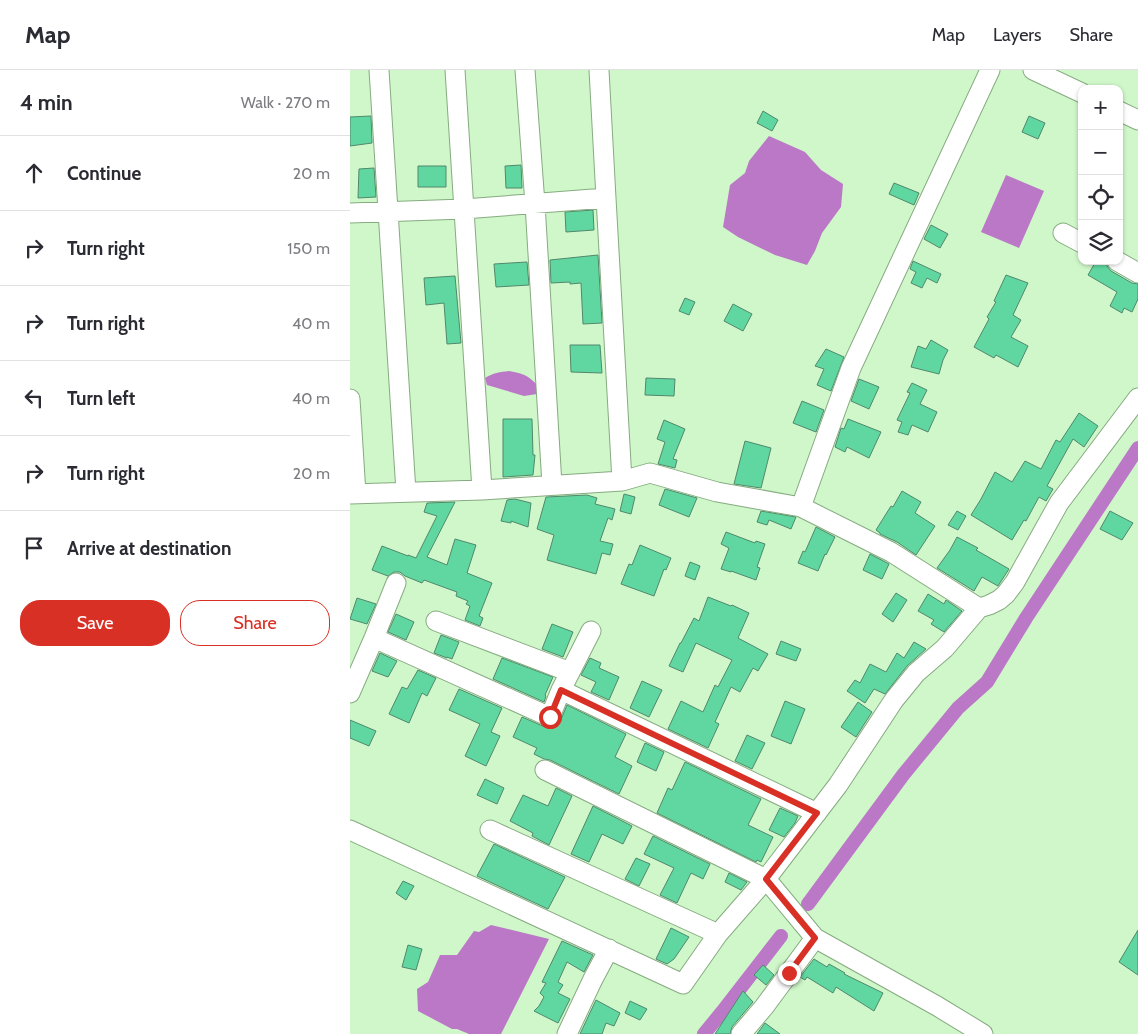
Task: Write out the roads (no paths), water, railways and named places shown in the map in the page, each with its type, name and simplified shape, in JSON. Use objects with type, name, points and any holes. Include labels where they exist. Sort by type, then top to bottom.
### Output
[{"type":"street","points":[[379,70],[406,492]]},
{"type":"street","points":[[455,70],[482,490]]},
{"type":"street","points":[[525,70],[552,485]]},
{"type":"street","points":[[598,70],[622,481]]},
{"type":"street","points":[[801,507],[851,368],[990,70]]},
{"type":"street","points":[[1033,70],[1078,91]]},
{"type":"street","points":[[1123,113],[1138,120]]},
{"type":"street","points":[[350,213],[464,210],[606,198]]},
{"type":"street","points":[[1063,233],[1078,241]]},
{"type":"street","points":[[1123,264],[1138,273]]},
{"type":"street","points":[[350,830],[683,984],[718,934],[766,879],[844,777],[894,700],[916,673],[945,648],[978,608],[999,600],[1006,594],[1015,582],[1059,503],[1138,398]]},
{"type":"street","points":[[350,399],[353,494],[482,490],[622,481],[650,473],[717,492],[801,507],[891,552],[978,608]]},
{"type":"street","points":[[350,693],[396,583]]},
{"type":"street","points":[[436,621],[570,672]]},
{"type":"street","points":[[374,638],[550,717],[561,690],[591,631]]},
{"type":"street","points":[[561,690],[817,813]]},
{"type":"street","points":[[545,770],[766,879],[815,938],[983,1034]]},
{"type":"street","points":[[490,830],[718,934]]},
{"type":"street","points":[[744,1033],[815,938]]},
{"type":"street","points":[[567,1034],[609,950]]},
{"type":"waterway","points":[[808,904],[903,775],[958,708],[987,682],[1026,618],[1138,448]]},
{"type":"waterway","points":[[704,1034],[781,936]]}]
